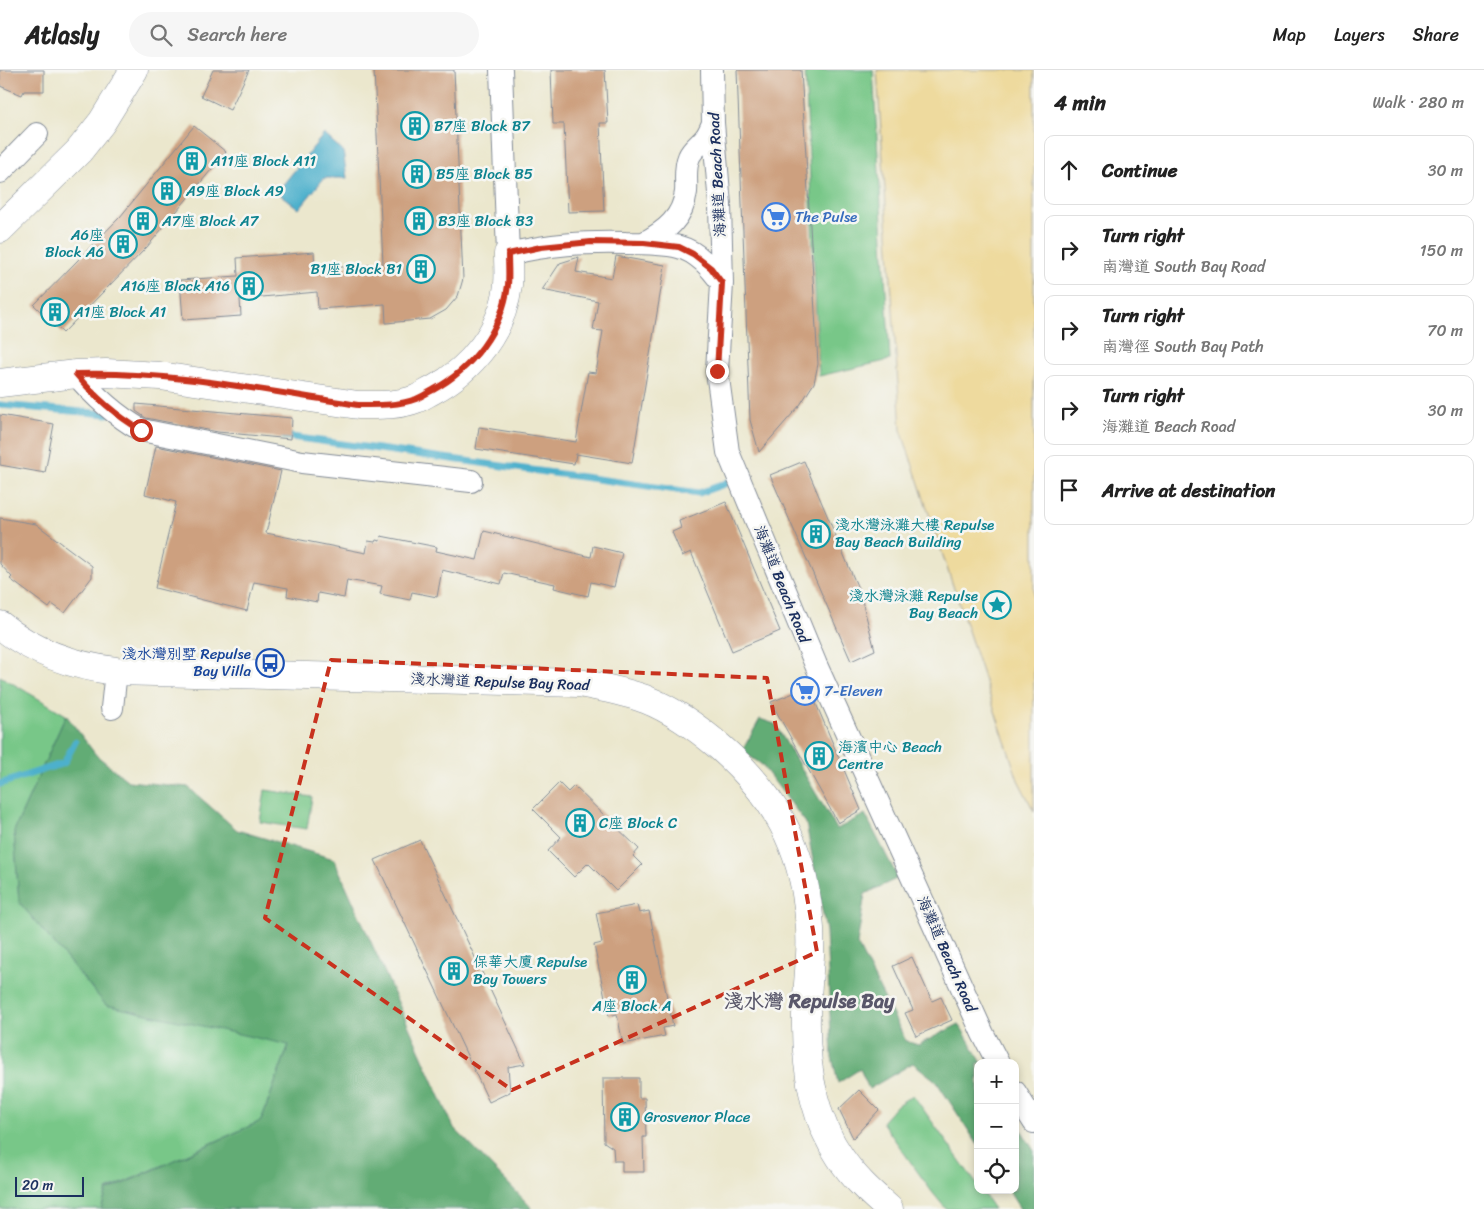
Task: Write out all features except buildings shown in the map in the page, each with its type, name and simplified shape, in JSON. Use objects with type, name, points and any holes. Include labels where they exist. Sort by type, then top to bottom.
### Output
[{"type":"main road","points":[[0,229],[79,151],[102,122],[134,70]]},
{"type":"main road","points":[[0,383],[83,382],[106,373],[160,376],[358,405],[387,405],[416,399],[459,373],[480,352],[494,329],[502,308],[508,285],[508,254]]},
{"type":"main road","name":"淺水灣道 Repulse Bay Road","points":[[0,625],[22,640],[51,655],[89,668],[116,672],[579,683],[646,700],[680,716],[728,754],[765,794],[784,825],[791,841],[802,874],[810,919],[806,1033],[808,1064],[815,1101],[830,1142],[840,1158],[865,1187],[889,1209]]},
{"type":"street","points":[[501,70],[508,254],[565,244],[644,243],[679,247],[693,254],[711,268],[722,283]]},
{"type":"street","name":"海灘道 Beach Road","points":[[712,70],[720,205],[722,283],[717,371],[728,452],[816,665],[996,1059]]},
{"type":"street","points":[[644,243],[672,225],[681,211],[686,192],[686,167],[688,159],[691,152],[707,136],[714,123]]},
{"type":"street","points":[[0,172],[37,134]]},
{"type":"street","points":[[83,382],[122,419],[141,430],[302,462],[471,481]]},
{"type":"street","points":[[112,708],[116,672]]},
{"type":"street","points":[[1019,1098],[1034,1122]]},
{"type":"highlighted area","points":[[331,660],[767,678],[817,952],[512,1090],[265,918]]},
{"type":"green space","points":[[805,70],[873,70],[890,360],[819,376]]},
{"type":"green space","points":[[0,676],[66,715],[14,831],[19,902],[106,1005],[289,1044],[261,1121],[107,1190],[101,1209],[0,1209]]},
{"type":"green space","points":[[66,715],[96,755],[128,781],[188,787],[237,830],[334,859],[454,1128],[531,1209],[101,1209],[107,1191],[261,1121],[289,1045],[106,1005],[19,902],[14,831]]},
{"type":"green space","points":[[760,719],[775,724],[837,829],[865,814],[898,878],[865,894],[857,944],[906,1041],[918,1045],[959,1024],[980,1059],[974,1059],[974,1139],[936,1081],[913,1063],[869,1089],[860,1069],[838,1083],[832,1057],[826,931],[806,823],[761,764],[742,751]]},
{"type":"green space","points":[[265,790],[312,797],[307,829],[260,822]]},
{"type":"green space","points":[[913,1095],[974,1180],[974,1194],[984,1194],[994,1209],[946,1209],[882,1122],[897,1105]]},
{"type":"green space","points":[[1019,1127],[1034,1151],[1034,1209],[1020,1209],[1011,1194],[1019,1194]]},
{"type":"sand","name":"淺水灣泳灘 Repulse Bay Beach","points":[[877,70],[1034,70],[1034,811],[1018,780],[901,430]]},
{"type":"water","points":[[324,134],[343,151],[347,178],[324,178],[299,209],[277,192]]},
{"type":"waterway","points":[[0,405],[107,414]]},
{"type":"waterway","points":[[284,436],[699,493],[730,482]]},
{"type":"waterway","points":[[0,784],[64,763],[75,742]]},
{"type":"place","name":"B7座 Block B7","points":[[415,126]]},
{"type":"place","name":"A11座 Block A11","points":[[192,161]]},
{"type":"place","name":"B5座 Block B5","points":[[417,174]]},
{"type":"place","name":"A9座 Block A9","points":[[167,191]]},
{"type":"place","name":"The Pulse","points":[[776,217]]},
{"type":"place","name":"A7座 Block A7","points":[[143,221]]},
{"type":"place","name":"B3座 Block B3","points":[[419,221]]},
{"type":"place","name":"A6座 Block A6","points":[[123,244]]},
{"type":"place","name":"B1座 Block B1","points":[[421,269]]},
{"type":"place","name":"A16座 Block A16","points":[[249,286]]},
{"type":"place","name":"A1座 Block A1","points":[[55,312]]},
{"type":"place","name":"淺水灣泳灘大樓 Repulse Bay Beach Building","points":[[816,534]]},
{"type":"place","name":"淺水灣泳灘 Repulse Bay Beach","points":[[997,605]]},
{"type":"place","name":"淺水灣別墅 Repulse Bay Villa","points":[[270,663]]},
{"type":"place","name":"7-Eleven","points":[[805,691]]},
{"type":"place","name":"海濱中心 Beach Centre","points":[[819,756]]},
{"type":"place","name":"C座 Block C","points":[[580,823]]},
{"type":"place","name":"保華大廈 Repulse Bay Towers","points":[[454,971]]},
{"type":"place","name":"A座 Block A","points":[[632,980]]},
{"type":"place","name":"Grosvenor Place","points":[[625,1117]]},
{"type":"district","name":"淺水灣 Repulse Bay","points":[[809,1001]]},
{"type":"route","points":[[141,430],[122,419],[106,406],[76,374],[106,373],[160,376],[358,405],[387,405],[416,399],[459,373],[480,352],[494,329],[502,308],[508,285],[508,254],[565,244],[591,242],[644,243],[679,247],[703,261],[722,283],[717,371]]}]
